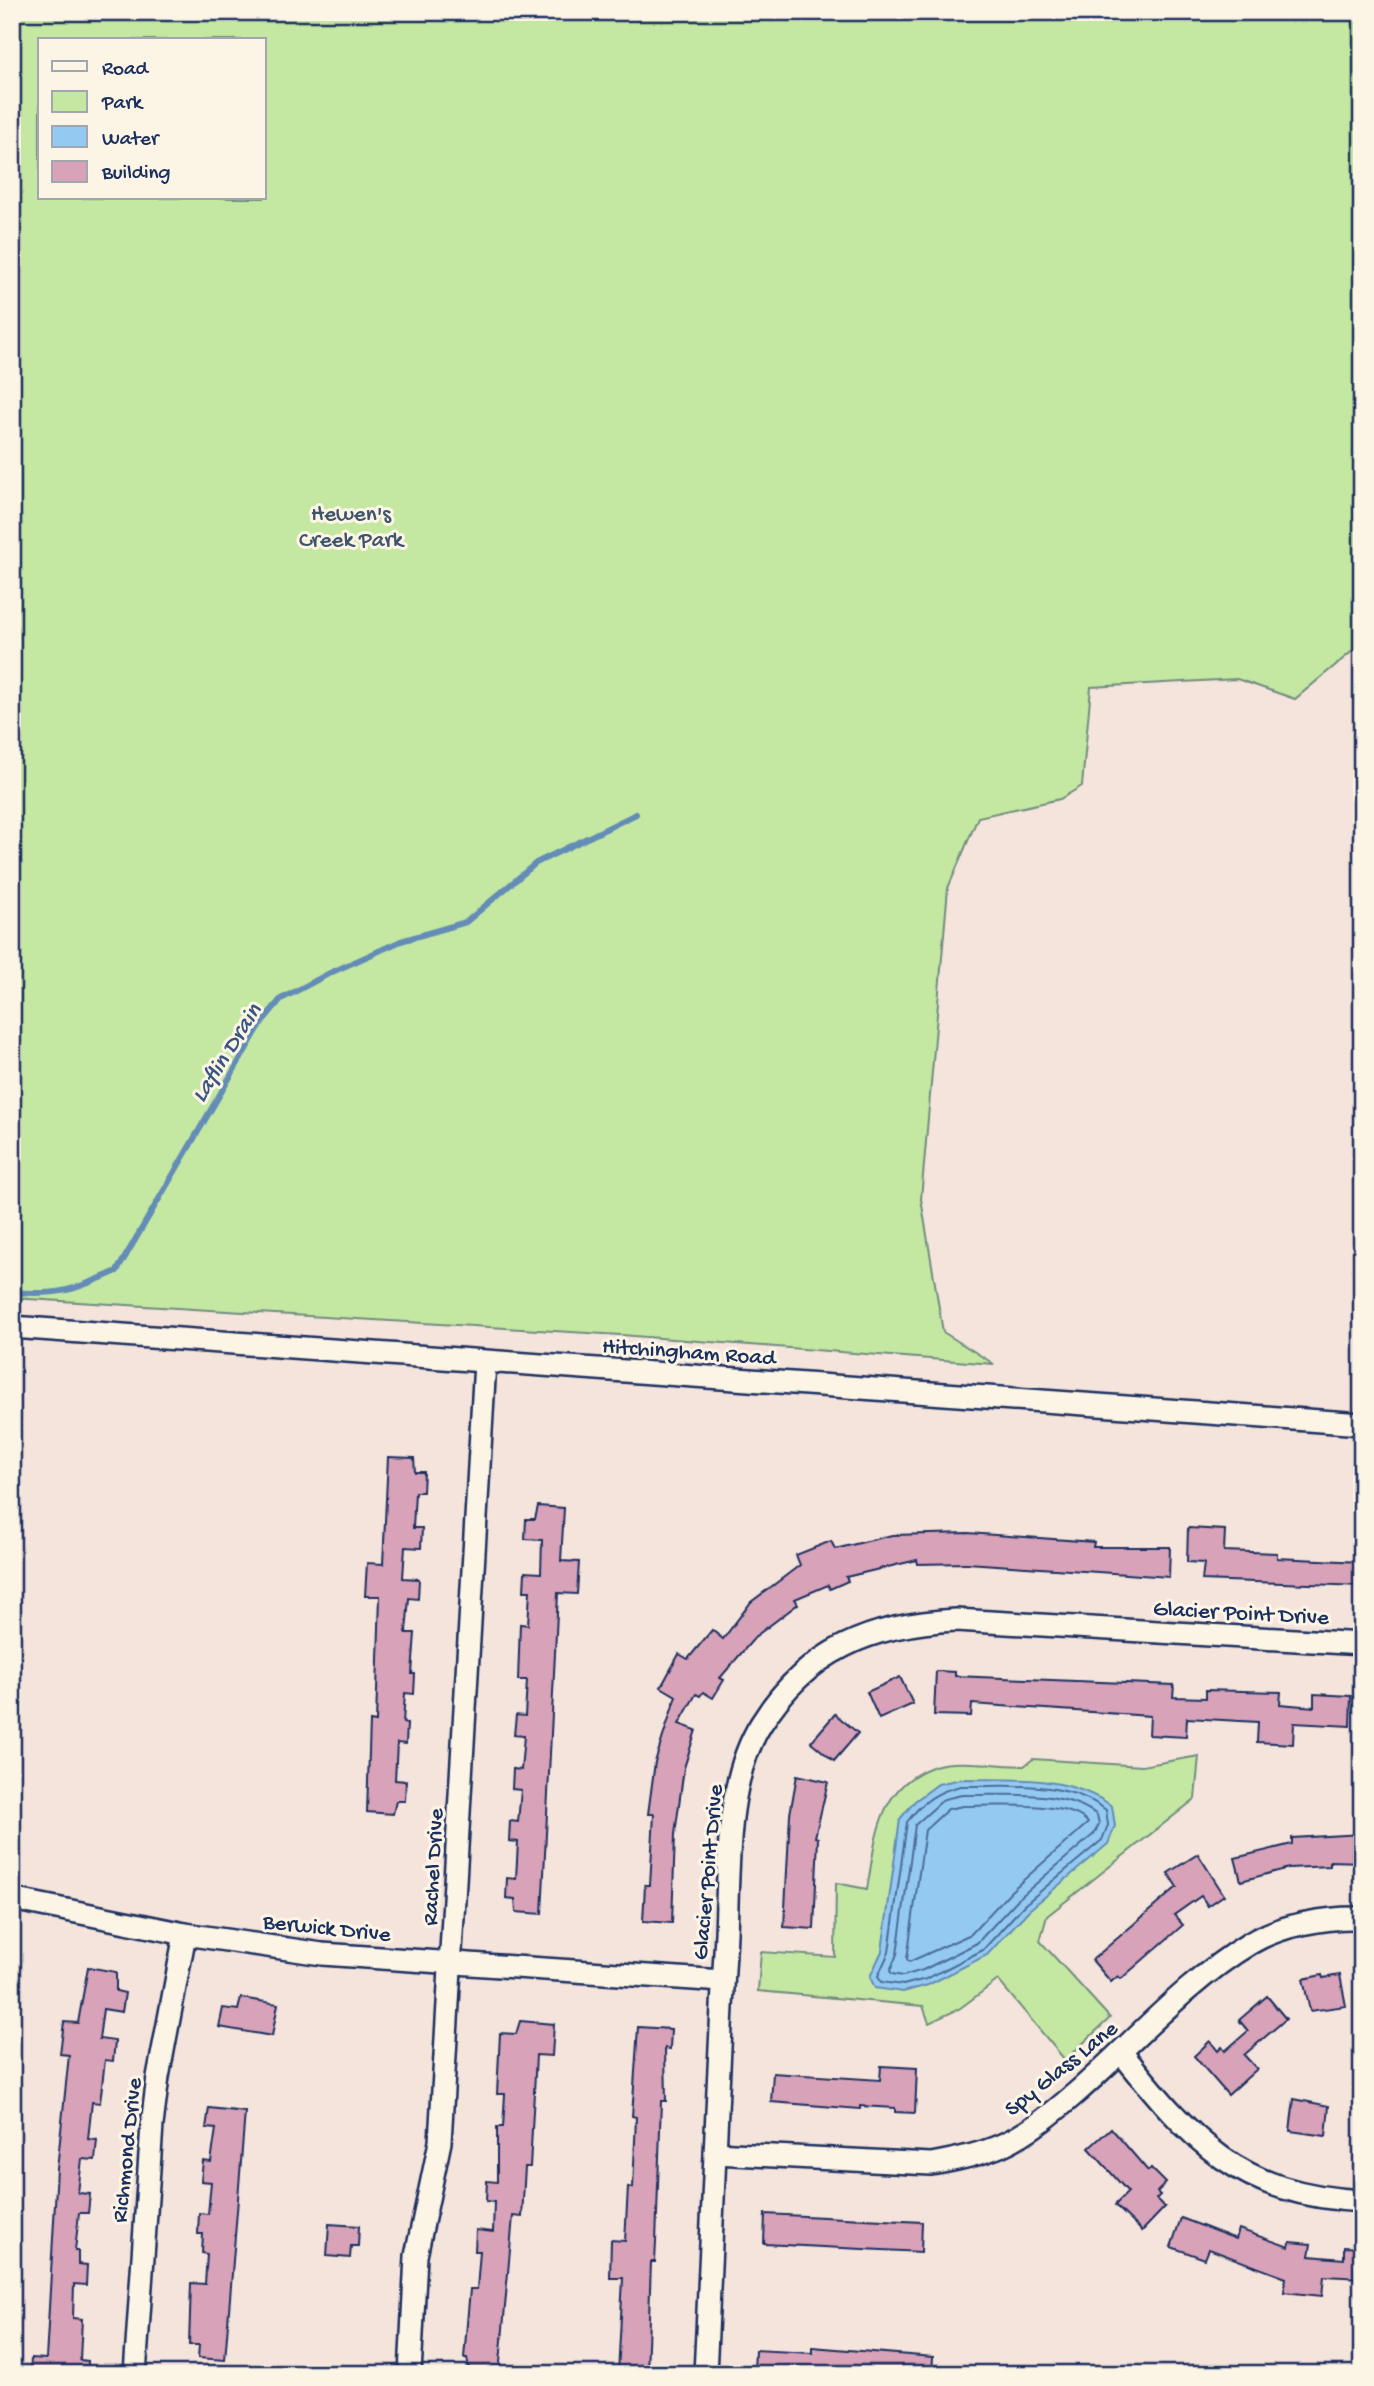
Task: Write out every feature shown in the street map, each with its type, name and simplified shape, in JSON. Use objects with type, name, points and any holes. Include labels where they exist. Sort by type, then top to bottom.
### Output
[{"type":"street","name":"Hitchingham Road","points":[[12,1326],[1362,1424]]},
{"type":"street","name":"Rachel Drive","points":[[410,2374],[416,2256],[440,2142],[485,1362]]},
{"type":"street","name":"Glacier Point Drive","points":[[705,2374],[723,1981],[736,1790],[746,1755],[759,1726],[781,1695],[803,1673],[858,1638],[915,1622],[956,1620],[1362,1644]]},
{"type":"street","name":"Berwick Drive","points":[[12,1899],[185,1934],[323,1954],[723,1981]]},
{"type":"street","name":"Spy Glass Lane","points":[[715,2153],[930,2164],[960,2160],[1004,2144],[1055,2112],[1186,1992],[1249,1943],[1306,1924],[1362,1919]]},
{"type":"street","name":"Richmond Drive","points":[[135,2374],[152,2125],[158,2077],[185,1934]]},
{"type":"street","points":[[1121,2052],[1190,2134],[1228,2164],[1300,2193],[1362,2201]]},
{"type":"green space","name":"Hewen's Creek Park","points":[[12,12],[1362,12],[1362,643],[1295,699],[1237,679],[1091,687],[1082,786],[1060,799],[978,817],[948,888],[921,1199],[943,1332],[994,1364],[621,1335],[12,1298]]},
{"type":"green space","points":[[1199,1756],[1195,1799],[1047,1916],[1040,1941],[1110,2018],[1065,2060],[998,1980],[959,2009],[929,2023],[923,2006],[758,1991],[761,1952],[835,1957],[836,1883],[867,1889],[882,1817],[900,1788],[914,1776],[932,1767],[952,1763],[1024,1766],[1033,1759],[1142,1766]]},
{"type":"water","points":[[961,1779],[1039,1781],[1077,1788],[1112,1806],[1115,1826],[1108,1844],[1029,1910],[987,1955],[928,1985],[903,1992],[875,1988],[870,1977],[882,1951],[900,1819],[915,1801],[938,1784]]},
{"type":"building","points":[[388,1457],[414,1458],[415,1472],[424,1472],[423,1492],[415,1492],[413,1528],[422,1528],[421,1548],[405,1547],[403,1578],[419,1579],[418,1599],[409,1598],[406,1633],[415,1633],[412,1674],[415,1674],[414,1694],[405,1693],[403,1723],[407,1724],[406,1744],[397,1743],[395,1780],[406,1781],[405,1801],[396,1801],[393,1814],[367,1812],[370,1721],[376,1722],[380,1596],[365,1596],[367,1563],[383,1564]]},
{"type":"building","points":[[538,1506],[564,1508],[561,1561],[579,1562],[577,1594],[558,1593],[542,1914],[516,1912],[515,1899],[506,1898],[507,1878],[516,1879],[518,1842],[509,1841],[510,1821],[518,1822],[521,1790],[512,1789],[513,1769],[521,1770],[524,1736],[514,1735],[516,1715],[525,1716],[527,1680],[518,1680],[520,1624],[528,1625],[530,1591],[524,1591],[525,1572],[541,1573],[542,1540],[525,1539],[526,1519],[535,1519]]},
{"type":"building","points":[[1188,1528],[1225,1530],[1224,1551],[1277,1553],[1277,1558],[1362,1562],[1362,1586],[1202,1580],[1204,1563],[1187,1562]]},
{"type":"building","points":[[968,1533],[1094,1542],[1093,1547],[1170,1547],[1169,1577],[967,1563],[918,1564],[917,1560],[846,1577],[848,1581],[830,1589],[828,1585],[795,1599],[798,1604],[756,1636],[720,1678],[724,1680],[713,1698],[703,1692],[700,1696],[696,1694],[679,1724],[696,1730],[684,1768],[675,1834],[672,1923],[643,1921],[645,1885],[650,1885],[654,1814],[648,1814],[655,1762],[676,1696],[661,1687],[679,1654],[688,1659],[712,1630],[723,1639],[751,1602],[800,1565],[796,1555],[831,1541],[835,1549],[892,1535]]},
{"type":"building","points":[[936,1671],[955,1672],[955,1676],[1174,1685],[1173,1697],[1206,1698],[1206,1690],[1281,1692],[1280,1704],[1314,1707],[1314,1694],[1351,1696],[1350,1726],[1294,1723],[1293,1744],[1257,1742],[1258,1722],[1187,1718],[1186,1737],[1149,1735],[1150,1716],[972,1704],[971,1716],[934,1715]]},
{"type":"building","points":[[900,1677],[913,1704],[879,1719],[867,1692]]},
{"type":"building","points":[[835,1714],[858,1733],[834,1761],[811,1742]]},
{"type":"building","points":[[797,1775],[828,1782],[815,1837],[818,1838],[814,1929],[784,1927],[790,1814]]},
{"type":"building","points":[[1362,1834],[1362,1862],[1330,1861],[1330,1866],[1289,1868],[1241,1881],[1235,1858],[1292,1844],[1292,1838]]},
{"type":"building","points":[[1198,1854],[1224,1895],[1208,1906],[1201,1896],[1174,1915],[1183,1925],[1121,1979],[1118,1976],[1111,1982],[1092,1960],[1177,1887],[1168,1873]]},
{"type":"building","points":[[88,1967],[116,1972],[116,1991],[125,1993],[122,2012],[103,2009],[99,2039],[115,2041],[113,2061],[105,2060],[100,2103],[92,2102],[88,2139],[97,2140],[95,2160],[82,2159],[78,2193],[90,2194],[88,2213],[79,2213],[75,2251],[78,2251],[78,2264],[87,2265],[86,2285],[74,2284],[73,2318],[82,2319],[80,2360],[88,2361],[88,2374],[30,2374],[31,2358],[46,2359],[57,2169],[69,2055],[60,2054],[64,2022],[78,2023]]},
{"type":"building","points":[[1322,1975],[1323,1978],[1340,1975],[1346,2006],[1310,2011],[1303,1979]]},
{"type":"building","points":[[1267,1996],[1286,2019],[1244,2055],[1257,2069],[1228,2095],[1194,2056],[1210,2041],[1218,2051],[1222,2047],[1225,2051],[1248,2031],[1239,2020]]},
{"type":"building","points":[[241,1998],[278,2004],[272,2036],[219,2027],[223,2008],[238,2010]]},
{"type":"building","points":[[520,2021],[554,2024],[552,2056],[536,2055],[530,2167],[525,2167],[522,2217],[513,2216],[499,2374],[470,2374],[467,2358],[464,2358],[470,2289],[477,2289],[480,2251],[475,2251],[476,2230],[493,2232],[494,2202],[486,2201],[487,2181],[497,2182],[497,2127],[503,2127],[505,2094],[497,2094],[500,2033],[516,2034]]},
{"type":"building","points":[[638,2027],[671,2029],[670,2049],[665,2048],[666,2101],[661,2101],[655,2262],[651,2262],[647,2374],[618,2374],[623,2278],[610,2278],[611,2240],[625,2241],[628,2187],[633,2188],[636,2117],[632,2116]]},
{"type":"building","points":[[881,2066],[917,2068],[915,2113],[895,2112],[895,2108],[860,2106],[860,2109],[771,2102],[773,2073],[880,2080]]},
{"type":"building","points":[[1294,2099],[1329,2106],[1326,2136],[1290,2131]]},
{"type":"building","points":[[209,2108],[245,2112],[225,2360],[198,2358],[199,2345],[189,2345],[191,2283],[205,2284],[207,2254],[202,2253],[203,2234],[198,2234],[199,2213],[208,2214],[211,2182],[201,2181],[203,2161],[211,2162],[216,2129],[206,2128]]},
{"type":"building","points":[[1111,2128],[1148,2171],[1151,2168],[1166,2183],[1157,2192],[1160,2195],[1156,2199],[1165,2207],[1142,2231],[1115,2205],[1128,2192],[1089,2148]]},
{"type":"building","points":[[765,2214],[922,2222],[921,2252],[764,2244]]},
{"type":"building","points":[[1181,2218],[1236,2239],[1239,2229],[1289,2247],[1290,2242],[1311,2244],[1309,2256],[1344,2259],[1344,2247],[1362,2248],[1362,2278],[1324,2276],[1322,2296],[1284,2292],[1286,2278],[1209,2249],[1205,2259],[1171,2247]]},
{"type":"building","points":[[329,2224],[359,2226],[358,2246],[351,2246],[350,2258],[327,2256]]},
{"type":"building","points":[[812,2347],[933,2357],[932,2374],[754,2372],[755,2350],[812,2353]]},
{"type":"waterway","name":"Laflin Drain","points":[[12,1292],[42,1293],[66,1290],[117,1271],[262,1022],[281,999],[401,941],[466,922],[536,863],[636,814]]}]
